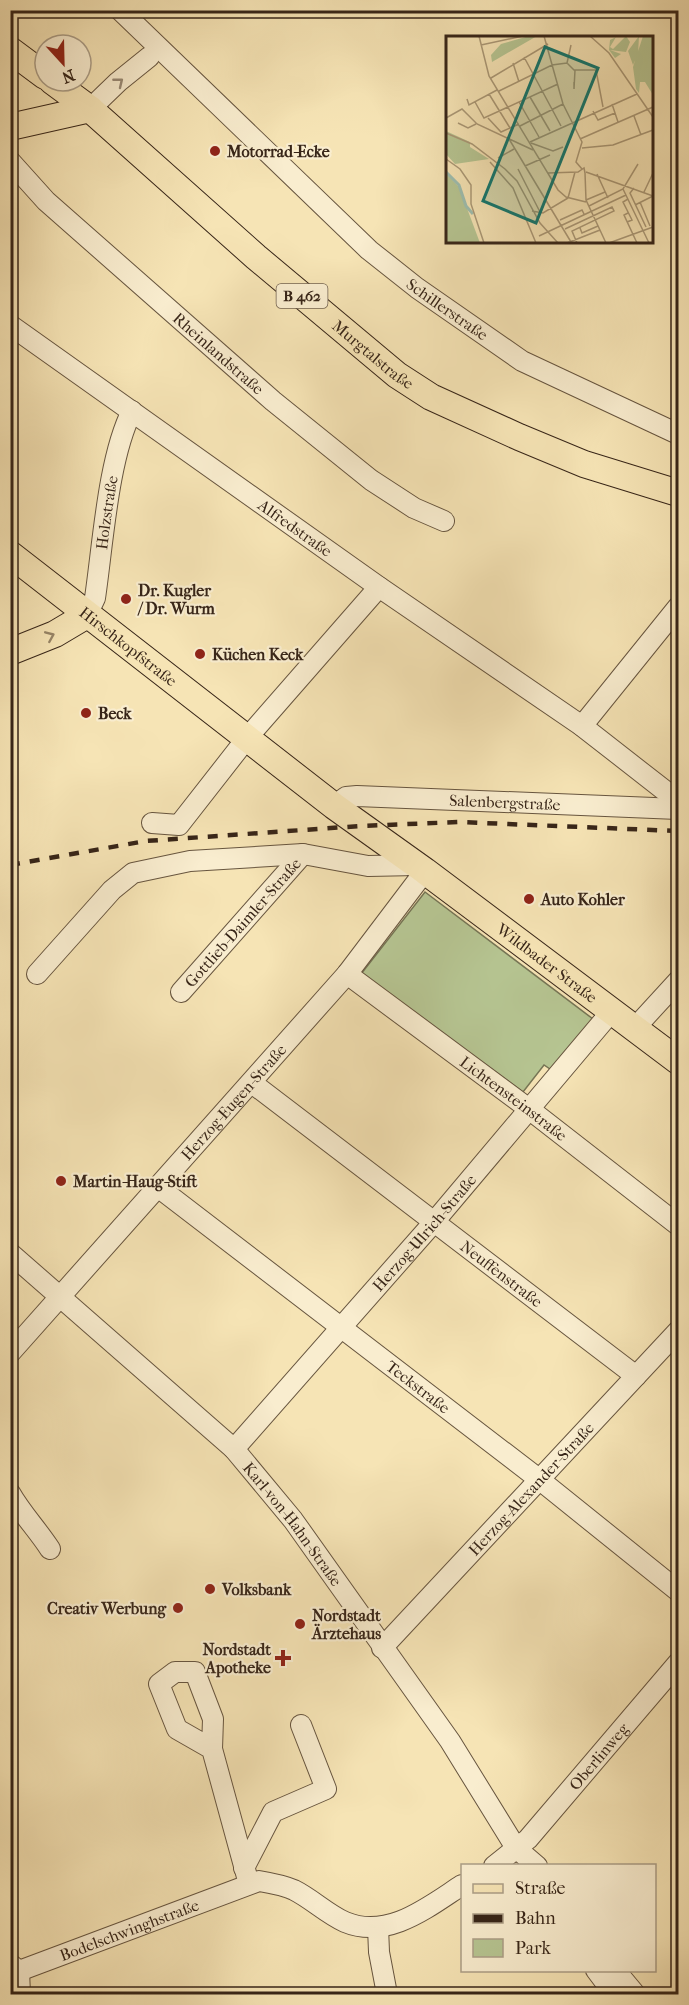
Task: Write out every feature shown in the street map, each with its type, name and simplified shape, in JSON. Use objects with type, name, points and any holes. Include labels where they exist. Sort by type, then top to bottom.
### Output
[{"type":"main road","points":[[10,50],[33,67]]},
{"type":"main road","name":"Murgtalstraße","points":[[68,93],[90,109],[256,257],[397,375],[431,397],[519,437],[584,464],[678,493]]},
{"type":"main road","points":[[10,127],[90,109]]},
{"type":"main road","name":"Hirschkopfstraße","points":[[10,554],[334,806],[421,868]]},
{"type":"main road","points":[[10,652],[72,626],[87,615]]},
{"type":"main road","name":"Wildbader Straße","points":[[421,868],[678,1061]]},
{"type":"street","name":"Schillerstraße","points":[[105,10],[149,57],[232,130],[249,135]]},
{"type":"street","name":"Schillerstraße","points":[[120,10],[369,250],[465,323],[522,361],[678,434]]},
{"type":"street","points":[[90,109],[149,57]]},
{"type":"street","name":"Rheinlandstraße","points":[[10,161],[46,201],[273,401],[371,480],[414,508],[444,521]]},
{"type":"street","name":"Alfredstraße","points":[[10,325],[380,587],[582,726],[673,797],[677,809]]},
{"type":"street","name":"Holzstraße","points":[[87,615],[95,598],[114,472],[124,427],[132,411]]},
{"type":"street","points":[[152,823],[179,825],[247,738],[380,587]]},
{"type":"street","points":[[582,726],[678,607]]},
{"type":"street","name":"Salenbergstraße","points":[[334,806],[346,797],[357,796],[677,809]]},
{"type":"street","name":"Gottlieb-Daimler-Straße","points":[[181,992],[303,854]]},
{"type":"street","name":"Gottlieb-Daimler-Straße","points":[[37,974],[112,890],[133,873],[190,861],[303,854],[368,866],[421,868]]},
{"type":"street","name":"Herzog-Eugen-Straße","points":[[10,1353],[347,975],[421,868]]},
{"type":"street","name":"Lichtensteinstraße","points":[[347,975],[529,1109],[678,1225]]},
{"type":"street","points":[[634,1029],[678,981]]},
{"type":"street","name":"Herzog-Ulrich-Straße","points":[[234,1449],[434,1222],[611,1012]]},
{"type":"street","name":"Neuffenstraße","points":[[252,1083],[636,1376]]},
{"type":"street","name":"Teckstraße","points":[[158,1186],[540,1480],[678,1591]]},
{"type":"street","name":"Karl-von-Hahn-Straße","points":[[10,1253],[234,1449],[293,1520],[450,1741],[518,1857],[533,1864]]},
{"type":"street","name":"Herzog-Alexander-Straße","points":[[382,1648],[678,1331]]},
{"type":"street","points":[[10,1493],[26,1520],[36,1527],[50,1549]]},
{"type":"street","name":"Oberlinweg","points":[[518,1857],[528,1839],[678,1663]]},
{"type":"street","points":[[234,1830],[326,1789],[302,1725]]},
{"type":"street","points":[[212,1749],[247,1876]]},
{"type":"street","points":[[247,1876],[273,1812]]},
{"type":"street","points":[[499,1864],[518,1857]]},
{"type":"street","name":"Bodelschwinghstraße","points":[[15,1967],[247,1876],[295,1891],[344,1922],[378,1927],[390,1926],[417,1914],[461,1886]]},
{"type":"street","points":[[378,1927],[379,1952],[387,1995]]},
{"type":"street","points":[[15,1967],[20,1995]]},
{"type":"street","points":[[597,1972],[614,1995]]},
{"type":"street","points":[[616,1972],[634,1995]]},
{"type":"green space","points":[[425,892],[597,1022],[556,1073],[544,1065],[523,1092],[361,974]]},
{"type":"railway","points":[[10,865],[146,841],[360,826],[459,822],[678,831]]},
{"type":"place","name":"Motorrad-Ecke","points":[[215,151]]},
{"type":"place","name":"Dr. Kugler / Dr. Wurm","points":[[126,599]]},
{"type":"place","name":"Küchen Keck","points":[[200,654]]},
{"type":"place","name":"Beck","points":[[86,713]]},
{"type":"place","name":"Auto Kohler","points":[[529,899]]},
{"type":"place","name":"Martin-Haug-Stift","points":[[61,1181]]},
{"type":"place","name":"Volksbank","points":[[210,1589]]},
{"type":"place","name":"Creativ Werbung","points":[[178,1608]]},
{"type":"place","name":"Nordstadt Ärztehaus","points":[[300,1624]]},
{"type":"place","name":"Nordstadt Apotheke","points":[[283,1658]]}]
